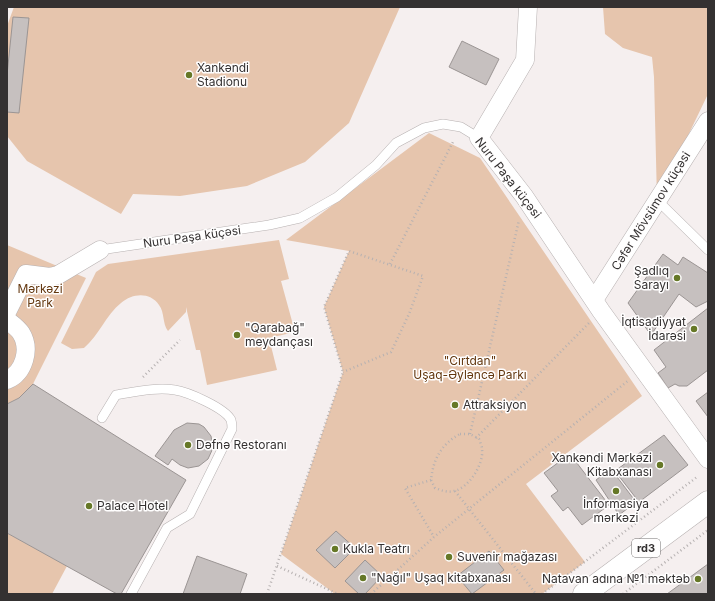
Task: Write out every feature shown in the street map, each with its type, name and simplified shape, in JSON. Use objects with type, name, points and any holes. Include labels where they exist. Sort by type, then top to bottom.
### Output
[{"type":"main road","name":"rd3","points":[[584,594],[708,502]]},
{"type":"street","points":[[479,138],[525,60],[528,7]]},
{"type":"street","name":"Cəfər Mövsümov küçəsi","points":[[597,306],[657,200],[706,127]]},
{"type":"street","name":"Nuru Paşa küçəsi","points":[[479,138],[524,196],[597,306],[708,459]]},
{"type":"street","points":[[7,312],[26,274],[50,277],[58,275],[100,250]]},
{"type":"street","points":[[7,320],[21,333],[26,353],[24,363],[18,372],[7,380]]},
{"type":"lane","name":"Nuru Paşa küçəsi","points":[[100,250],[269,225],[300,218],[337,197],[376,165],[396,142],[424,128],[444,124],[461,127],[479,138]]},
{"type":"lane","points":[[657,200],[708,250]]},
{"type":"lane","points":[[102,418],[116,395],[154,389],[176,390],[223,410],[232,421],[232,429],[190,514],[167,528],[131,594]]},
{"type":"path","points":[[390,264],[461,127]]},
{"type":"path","points":[[470,434],[524,196]]},
{"type":"path","points":[[267,594],[343,372],[324,307],[349,251],[423,276],[409,314],[391,352],[343,372]]},
{"type":"path","points":[[476,438],[597,306]]},
{"type":"path","points":[[134,392],[135,385],[180,340]]},
{"type":"path","points":[[371,594],[434,537],[643,368]]},
{"type":"path","points":[[460,434],[470,434],[476,438],[479,439],[483,449],[476,472],[466,484],[455,491],[445,491],[435,488],[431,480],[437,456],[450,439],[460,434]]},
{"type":"path","points":[[542,594],[697,477]]},
{"type":"path","points":[[431,480],[405,488],[434,537]]},
{"type":"path","points":[[455,491],[536,594]]},
{"type":"path","points":[[624,594],[708,530]]},
{"type":"path","points":[[277,566],[338,594]]},
{"type":"green space","name":"Xankəndi Stadionu","points":[[14,7],[400,7],[349,123],[305,162],[247,186],[180,196],[133,194],[121,214],[27,161],[7,136],[7,26]]},
{"type":"green space","points":[[603,7],[708,7],[708,94],[657,200],[654,77],[652,57],[623,48],[605,34]]},
{"type":"green space","name":"\"Cırtdan\" Uşaq-Əyləncə Parkı","points":[[429,133],[480,158],[642,396],[526,484],[585,562],[542,594],[335,594],[281,554],[343,372],[324,307],[349,251],[286,240]]},
{"type":"green space","points":[[279,240],[289,279],[281,281],[295,332],[269,338],[277,370],[207,385],[200,350],[196,350],[186,307],[186,312],[168,331],[159,305],[151,298],[141,295],[131,297],[121,303],[84,348],[72,349],[61,343],[96,272],[108,264]]},
{"type":"green space","name":"Mərkəzi Park","points":[[7,245],[86,278],[33,384],[19,398],[7,404]]},
{"type":"green space","points":[[7,533],[67,566],[52,594],[7,594]]},
{"type":"building","points":[[13,17],[29,18],[19,113],[7,112],[7,75]]},
{"type":"building","points":[[462,41],[499,59],[486,85],[449,67]]},
{"type":"building","points":[[663,254],[678,265],[683,257],[708,273],[708,301],[696,307],[679,294],[651,335],[628,303]]},
{"type":"building","name":"İqtisadiyyat İdarəsi","points":[[708,308],[708,370],[687,386],[679,386],[675,384],[668,388],[658,373],[666,367],[654,350]]},
{"type":"building","name":"Palace Hotel","points":[[33,384],[186,480],[121,594],[117,594],[7,533],[7,404],[19,398]]},
{"type":"building","points":[[708,392],[708,417],[696,401]]},
{"type":"building","name":"Dəfnə Restoranı","points":[[187,423],[199,424],[204,427],[211,436],[213,448],[208,459],[199,466],[188,468],[180,465],[172,459],[168,465],[155,456],[174,430]]},
{"type":"building","name":"Xankəndi Mərkəzi Kitabxanası","points":[[664,435],[688,465],[639,502],[615,471]]},
{"type":"building","points":[[570,454],[609,505],[582,525],[568,507],[563,511],[551,496],[558,491],[544,473]]},
{"type":"building","name":"İnformasiya mərkəzi","points":[[611,469],[636,502],[619,515],[596,480]]},
{"type":"building","name":"Kukla Teatrı","points":[[336,531],[355,548],[335,568],[316,550]]},
{"type":"building","points":[[489,551],[504,570],[472,594],[457,576]]},
{"type":"building","points":[[197,556],[247,574],[240,594],[183,594]]},
{"type":"building","name":"\"Nağıl\" Uşaq kitabxanası","points":[[365,560],[382,576],[365,594],[359,594],[345,581]]},
{"type":"building","name":"Natavan adına №1 məktəb","points":[[708,564],[708,594],[667,594]]},
{"type":"place","name":"Xankəndi Stadionu","points":[[189,75]]},
{"type":"place","name":"Şadlıq Sarayı","points":[[677,278]]},
{"type":"place","name":"İqtisadiyyat İdarəsi","points":[[694,329]]},
{"type":"place","name":"\"Qarabağ\" meydançası","points":[[237,335]]},
{"type":"place","name":"Attraksiyon","points":[[455,405]]},
{"type":"place","name":"Dəfnə Restoranı","points":[[188,445]]},
{"type":"place","name":"Xankəndi Mərkəzi Kitabxanası","points":[[660,465]]},
{"type":"place","name":"İnformasiya mərkəzi","points":[[616,491]]},
{"type":"place","name":"Palace Hotel","points":[[89,506]]},
{"type":"place","name":"Kukla Teatrı","points":[[335,549]]},
{"type":"place","name":"Suvenir mağazası","points":[[449,557]]},
{"type":"place","name":"\"Nağıl\" Uşaq kitabxanası","points":[[363,578]]},
{"type":"place","name":"Natavan adına №1 məktəb","points":[[698,579]]}]
